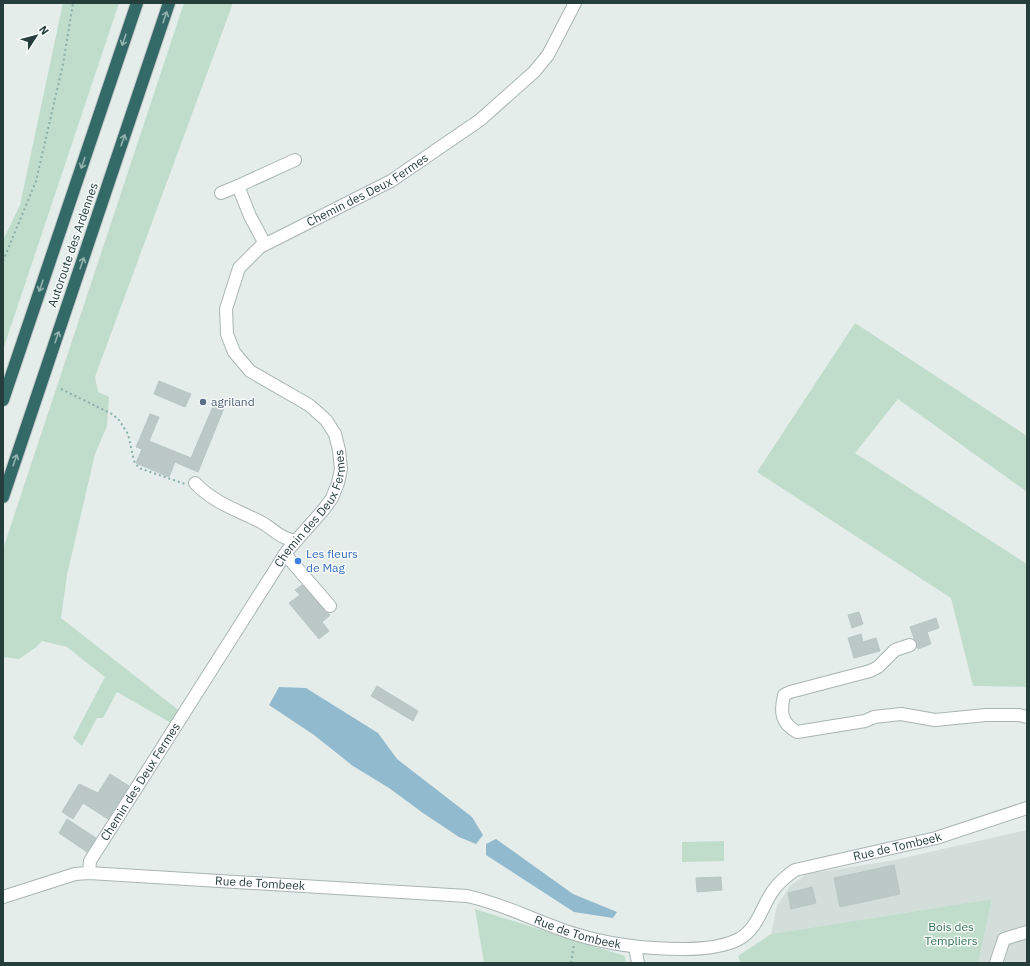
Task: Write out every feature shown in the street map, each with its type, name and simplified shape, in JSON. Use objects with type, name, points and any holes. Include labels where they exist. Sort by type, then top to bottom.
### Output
[{"type":"highway","name":"Autoroute des Ardennes","points":[[3,400],[137,3]]},
{"type":"highway","name":"Autoroute des Ardennes","points":[[3,497],[169,3]]},
{"type":"street","name":"Chemin des Deux Fermes","points":[[89,872],[90,861],[285,554],[324,509],[332,498],[338,484],[341,469],[339,450],[335,434],[326,420],[310,405],[250,371],[234,352],[227,334],[226,309],[239,268],[260,247],[391,181],[480,120],[534,72],[548,55],[575,3]]},
{"type":"street","points":[[221,193],[295,160]]},
{"type":"street","points":[[238,186],[250,216],[266,244]]},
{"type":"street","points":[[195,483],[206,494],[221,504],[263,523],[283,538],[295,541]]},
{"type":"street","points":[[285,554],[330,606]]},
{"type":"street","points":[[910,645],[895,650],[878,667],[870,671],[790,692],[784,695],[782,716],[787,725],[797,732],[865,721],[874,717],[901,714],[935,720],[986,715],[1019,715],[1027,717]]},
{"type":"street","name":"Rue de Tombeek","points":[[3,897],[69,876],[89,872],[467,896],[500,905],[575,934],[612,943],[635,947],[668,949],[723,946],[740,939],[753,927],[774,889],[783,879],[795,870],[936,838],[1027,808]]},
{"type":"street","points":[[996,963],[1004,939],[1027,932]]},
{"type":"street","points":[[635,947],[638,963]]},
{"type":"path","points":[[3,261],[36,181],[63,64],[73,3]]},
{"type":"path","points":[[61,389],[112,414],[119,420],[128,434],[134,461],[139,468],[180,482]]},
{"type":"path","points":[[571,963],[575,934]]},
{"type":"shaded area","points":[[1027,830],[1027,963],[978,963],[992,899],[771,934],[777,906],[790,886],[807,874],[890,861]]},
{"type":"green space","points":[[63,3],[119,3],[3,350],[3,240],[20,205]]},
{"type":"green space","points":[[184,3],[233,3],[95,377],[98,392],[109,397],[107,426],[95,454],[67,575],[61,618],[181,712],[171,723],[117,692],[103,718],[97,718],[82,746],[73,738],[105,677],[67,647],[42,641],[19,659],[3,657],[3,549]]},
{"type":"green space","points":[[855,323],[1027,436],[1027,492],[898,399],[855,453],[1027,564],[1027,687],[973,686],[951,598],[757,472]]},
{"type":"green space","points":[[724,841],[724,861],[682,862],[682,842]]},
{"type":"green space","name":"Bois des Templiers","points":[[992,899],[978,963],[741,963],[738,956],[771,934]]},
{"type":"green space","points":[[475,909],[625,956],[626,963],[484,963]]},
{"type":"water","points":[[279,687],[306,688],[378,733],[397,759],[472,817],[483,835],[476,844],[459,837],[389,788],[353,766],[314,735],[269,705]]},
{"type":"water","points":[[496,839],[573,894],[617,912],[613,918],[574,912],[486,855],[486,844]]},
{"type":"building","points":[[159,381],[191,394],[185,407],[154,394]]},
{"type":"building","points":[[214,404],[224,408],[198,472],[175,462],[169,477],[136,463],[142,449],[136,447],[150,414],[159,417],[149,441],[191,458]]},
{"type":"building","points":[[302,585],[330,615],[322,622],[329,631],[319,639],[289,603],[300,595],[295,590]]},
{"type":"building","points":[[859,612],[863,624],[852,628],[848,615]]},
{"type":"building","points":[[936,618],[939,628],[927,632],[931,644],[918,649],[910,627]]},
{"type":"building","points":[[861,634],[863,642],[876,638],[880,651],[854,658],[848,638]]},
{"type":"building","points":[[377,686],[418,711],[413,721],[371,696]]},
{"type":"building","points":[[110,774],[129,786],[108,819],[83,803],[73,819],[62,812],[79,784],[98,793]]},
{"type":"building","points":[[67,819],[96,838],[87,852],[59,833]]},
{"type":"building","points":[[894,865],[900,894],[840,907],[834,878]]},
{"type":"building","points":[[721,877],[722,890],[697,892],[696,878]]},
{"type":"building","points":[[812,887],[816,903],[791,909],[788,893]]},
{"type":"place","name":"agriland","points":[[203,402]]},
{"type":"place","name":"Les fleurs de Mag","points":[[298,561]]}]
